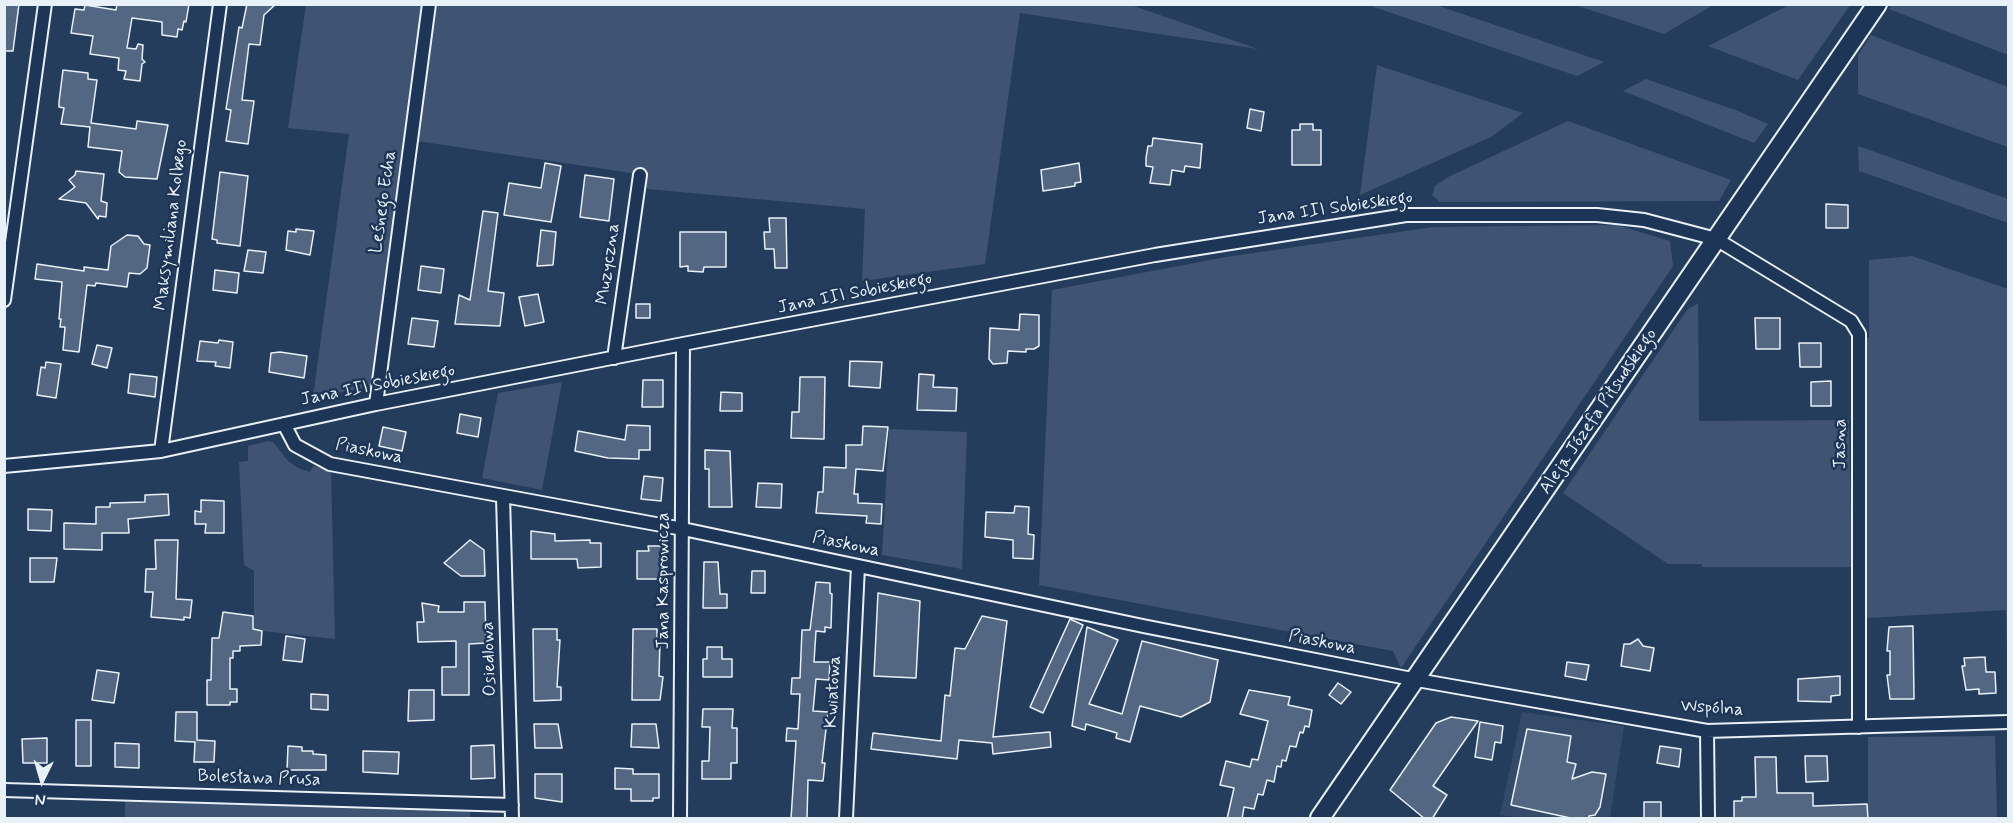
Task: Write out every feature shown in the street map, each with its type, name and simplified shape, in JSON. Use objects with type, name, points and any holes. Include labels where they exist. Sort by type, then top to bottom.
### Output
[{"type":"main road","name":"Aleja Józefa Piłsudskiego","points":[[1320,819],[1877,4]]},
{"type":"street","points":[[4,300],[45,4]]},
{"type":"street","name":"Maksymiliana Kolbego","points":[[161,451],[219,4]]},
{"type":"street","name":"Leśnego Echa","points":[[376,404],[429,4]]},
{"type":"street","name":"Muzyczna","points":[[614,358],[640,175]]},
{"type":"street","name":"Jana III Sobieskiego","points":[[4,466],[161,451],[376,404],[683,344],[1155,255],[1406,214],[1597,215],[1644,220],[1716,239]]},
{"type":"street","name":"Jasna","points":[[1716,239],[1851,321],[1859,334],[1859,727]]},
{"type":"street","name":"Jana Kasprowicza","points":[[680,819],[683,344]]},
{"type":"street","name":"Piaskowa","points":[[284,424],[295,446],[330,464],[503,498],[683,529],[1417,680]]},
{"type":"street","name":"Osiedlowa","points":[[503,498],[512,819]]},
{"type":"street","name":"Kwiatowa","points":[[846,819],[858,566]]},
{"type":"street","name":"Wspólna","points":[[1417,680],[1707,731],[2008,722]]},
{"type":"street","points":[[1707,731],[1707,819]]},
{"type":"street","name":"Bolesława Prusa","points":[[4,790],[512,805]]},
{"type":"shaded area","points":[[1128,4],[1258,49],[1020,13],[985,264],[862,281],[865,209],[648,189],[631,173],[417,141],[435,5]]},
{"type":"shaded area","points":[[306,5],[425,5],[375,386],[341,392],[312,404],[349,134],[288,128]]},
{"type":"shaded area","points":[[1368,5],[1436,5],[1604,62],[1577,76]]},
{"type":"shaded area","points":[[1575,5],[1713,5],[1664,34]]},
{"type":"shaded area","points":[[1789,5],[1850,5],[1798,80],[1708,46]]},
{"type":"shaded area","points":[[1892,5],[2008,5],[2008,55],[1889,9]]},
{"type":"shaded area","points":[[1871,35],[2008,87],[2008,147],[1858,94],[1858,55]]},
{"type":"shaded area","points":[[1377,65],[1523,113],[1491,137],[1360,195]]},
{"type":"shaded area","points":[[1646,79],[1738,111],[1768,124],[1754,143],[1623,91]]},
{"type":"shaded area","points":[[1568,121],[1731,180],[1719,201],[1440,202],[1432,195],[1435,186],[1448,177]]},
{"type":"shaded area","points":[[1858,146],[2008,199],[2008,223],[1859,171]]},
{"type":"shaded area","points":[[1617,225],[1670,241],[1673,266],[1401,668],[1393,651],[1039,585],[1052,290],[1226,257],[1433,227]]},
{"type":"shaded area","points":[[1912,256],[2008,289],[2008,705],[2006,610],[1867,618],[1865,337],[1869,338],[1869,260]]},
{"type":"shaded area","points":[[1698,303],[1699,421],[1849,420],[1852,567],[1702,567],[1702,564],[1668,564],[1563,493],[1687,310]]},
{"type":"shaded area","points":[[562,382],[542,490],[482,478],[498,393]]},
{"type":"shaded area","points":[[889,429],[967,432],[962,569],[882,555]]},
{"type":"shaded area","points":[[269,441],[274,443],[288,461],[298,468],[310,472],[313,466],[331,470],[335,639],[254,630],[254,571],[244,565],[239,462],[248,461],[248,446]]},
{"type":"shaded area","points":[[1522,712],[1624,726],[1610,818],[1524,818],[1500,815]]},
{"type":"shaded area","points":[[1995,736],[1997,818],[1868,818],[1868,737]]},
{"type":"shaded area","points":[[125,800],[470,808],[470,818],[125,818]]},
{"type":"building","points":[[4,4],[19,4],[13,51],[4,51]]},
{"type":"building","points":[[117,4],[189,4],[186,22],[184,21],[182,30],[178,29],[177,37],[162,35],[162,22],[132,18],[127,48],[136,49],[138,44],[143,45],[142,59],[145,62],[142,64],[140,81],[124,79],[126,71],[118,70],[119,58],[90,54],[93,36],[71,33],[75,9],[84,10],[85,5],[116,10]]},
{"type":"building","points":[[247,4],[276,4],[264,15],[260,45],[249,44],[242,100],[254,101],[248,144],[226,141],[231,110],[226,109],[239,27],[242,28]]},
{"type":"building","points":[[63,70],[88,73],[88,79],[97,80],[91,123],[136,129],[137,121],[168,125],[157,179],[125,177],[119,172],[122,151],[88,147],[90,127],[61,124],[64,108],[59,107],[59,102]]},
{"type":"building","points":[[1250,109],[1264,112],[1261,131],[1247,128]]},
{"type":"building","points":[[1300,124],[1313,124],[1313,130],[1321,130],[1321,165],[1292,165],[1292,130],[1300,130]]},
{"type":"building","points":[[1153,138],[1202,144],[1200,168],[1185,166],[1184,172],[1172,170],[1170,185],[1150,183],[1153,167],[1146,166],[1146,158],[1148,146],[1152,146]]},
{"type":"building","points":[[545,163],[561,166],[551,222],[504,215],[509,183],[541,188]]},
{"type":"building","points":[[1079,163],[1081,182],[1075,183],[1075,186],[1043,191],[1041,170]]},
{"type":"building","points":[[76,171],[104,174],[101,201],[107,203],[106,217],[99,216],[98,219],[86,203],[59,199],[75,187],[69,180]]},
{"type":"building","points":[[220,172],[248,176],[240,246],[217,243],[217,240],[212,239]]},
{"type":"building","points":[[585,175],[614,179],[609,221],[580,217]]},
{"type":"building","points":[[1826,204],[1848,205],[1848,228],[1826,228]]},
{"type":"building","points":[[483,211],[498,213],[488,291],[504,293],[500,326],[455,324],[459,295],[470,300]]},
{"type":"building","points":[[769,218],[786,218],[787,268],[775,268],[774,249],[765,249],[764,232],[770,232]]},
{"type":"building","points":[[296,229],[314,231],[310,255],[286,250],[288,231],[296,232]]},
{"type":"building","points":[[541,230],[556,232],[553,265],[537,266]]},
{"type":"building","points":[[680,232],[726,232],[726,267],[704,267],[703,272],[688,271],[688,266],[680,267]]},
{"type":"building","points":[[127,235],[138,236],[144,244],[150,245],[147,268],[140,274],[129,273],[127,287],[96,283],[95,286],[87,285],[79,352],[63,350],[65,327],[60,327],[61,319],[59,319],[62,282],[35,279],[37,264],[84,271],[84,267],[108,270],[111,246]]},
{"type":"building","points":[[248,250],[266,252],[263,273],[244,271]]},
{"type":"building","points":[[421,266],[444,269],[441,293],[418,290]]},
{"type":"building","points":[[215,270],[239,273],[237,293],[213,290]]},
{"type":"building","points":[[538,294],[544,322],[525,326],[519,297]]},
{"type":"building","points":[[636,304],[650,304],[650,318],[636,318]]},
{"type":"building","points":[[1020,314],[1039,315],[1039,346],[1026,349],[1026,352],[1008,351],[1007,363],[993,364],[989,359],[990,328],[1019,330]]},
{"type":"building","points":[[412,318],[438,321],[434,347],[408,344]]},
{"type":"building","points":[[1755,318],[1780,318],[1780,349],[1756,349]]},
{"type":"building","points":[[219,340],[233,342],[230,368],[215,366],[216,362],[197,361],[200,341],[218,343]]},
{"type":"building","points":[[1799,343],[1821,343],[1821,367],[1800,367]]},
{"type":"building","points":[[97,345],[112,348],[107,368],[92,364]]},
{"type":"building","points":[[271,353],[307,356],[304,378],[269,372]]},
{"type":"building","points":[[850,361],[882,362],[880,388],[849,386]]},
{"type":"building","points":[[46,362],[61,364],[56,398],[37,395],[41,367],[45,368]]},
{"type":"building","points":[[130,374],[157,377],[155,397],[128,393]]},
{"type":"building","points":[[919,374],[934,375],[933,387],[957,388],[956,411],[917,410]]},
{"type":"building","points":[[800,377],[825,377],[824,439],[791,438],[792,412],[799,412]]},
{"type":"building","points":[[643,380],[663,380],[663,407],[642,407]]},
{"type":"building","points":[[1831,381],[1831,406],[1811,406],[1811,382]]},
{"type":"building","points":[[721,392],[742,393],[742,411],[720,411]]},
{"type":"building","points":[[460,414],[481,418],[478,437],[457,433]]},
{"type":"building","points":[[627,425],[650,426],[650,450],[639,450],[639,459],[608,458],[575,451],[578,431],[625,440]]},
{"type":"building","points":[[863,426],[888,427],[883,471],[856,469],[854,494],[858,494],[858,503],[882,504],[881,524],[866,523],[867,516],[816,513],[818,492],[823,492],[824,467],[846,468],[846,445],[862,445]]},
{"type":"building","points":[[383,427],[406,432],[402,451],[379,446]]},
{"type":"building","points":[[705,450],[730,451],[732,507],[709,507],[709,469],[705,469]]},
{"type":"building","points":[[644,476],[663,478],[661,501],[641,499]]},
{"type":"building","points":[[758,483],[782,484],[781,508],[756,507]]},
{"type":"building","points":[[168,494],[169,515],[128,519],[129,533],[102,533],[102,550],[64,549],[64,523],[96,524],[96,507],[110,507],[110,503],[145,502],[145,495]]},
{"type":"building","points":[[201,500],[224,501],[224,533],[205,533],[206,524],[195,524],[195,511],[201,512]]},
{"type":"building","points":[[1015,506],[1029,507],[1028,534],[1034,535],[1033,559],[1013,558],[1013,540],[985,537],[986,512],[1014,513]]},
{"type":"building","points":[[28,509],[52,510],[51,531],[28,530]]},
{"type":"building","points":[[531,531],[555,534],[555,541],[590,540],[590,543],[601,543],[601,567],[578,568],[577,559],[531,559]]},
{"type":"building","points":[[155,540],[178,540],[176,599],[192,600],[190,618],[184,617],[184,620],[151,617],[153,592],[145,592],[146,569],[156,569]]},
{"type":"building","points":[[470,540],[484,550],[485,576],[461,576],[444,563]]},
{"type":"building","points":[[648,546],[661,546],[661,579],[637,579],[637,551],[649,551]]},
{"type":"building","points":[[30,558],[57,558],[54,582],[30,582]]},
{"type":"building","points":[[704,562],[718,562],[720,594],[727,594],[727,608],[703,608]]},
{"type":"building","points":[[752,571],[765,571],[765,593],[751,593]]},
{"type":"building","points":[[816,582],[830,583],[832,594],[831,628],[825,627],[825,632],[816,631],[814,662],[830,662],[829,680],[816,679],[813,711],[828,712],[822,763],[825,763],[823,781],[808,780],[807,819],[791,819],[796,741],[786,741],[787,728],[798,729],[800,694],[791,694],[792,678],[800,678],[802,630],[810,630]]},
{"type":"building","points":[[878,593],[920,601],[916,678],[874,676]]},
{"type":"building","points":[[464,602],[485,602],[486,643],[469,644],[469,695],[442,695],[442,667],[456,667],[456,641],[418,642],[417,622],[424,622],[422,603],[439,606],[438,612],[464,612]]},
{"type":"building","points":[[223,612],[253,616],[253,629],[262,631],[261,645],[240,646],[240,651],[233,651],[233,658],[230,658],[230,689],[237,689],[237,702],[230,702],[230,705],[207,705],[207,680],[211,680],[212,638],[219,638]]},
{"type":"building","points":[[982,616],[1007,621],[993,737],[1050,732],[1051,747],[993,754],[992,743],[959,740],[957,759],[871,749],[873,733],[941,741],[945,695],[950,696],[955,648],[965,649]]},
{"type":"building","points":[[1070,619],[1083,625],[1043,713],[1030,707]]},
{"type":"building","points":[[1913,626],[1914,699],[1890,699],[1887,675],[1890,675],[1890,651],[1887,651],[1889,627]]},
{"type":"building","points":[[1087,627],[1118,640],[1089,704],[1122,714],[1142,641],[1218,660],[1210,702],[1181,717],[1140,706],[1130,742],[1116,738],[1117,733],[1086,724],[1085,730],[1072,726]]},
{"type":"building","points":[[533,629],[557,629],[557,640],[560,640],[557,687],[561,687],[561,700],[534,701]]},
{"type":"building","points":[[633,629],[657,629],[657,640],[660,640],[659,676],[663,677],[660,700],[632,700]]},
{"type":"building","points":[[286,636],[305,639],[302,662],[283,660]]},
{"type":"building","points":[[1638,639],[1643,646],[1654,648],[1650,671],[1621,666],[1624,644],[1630,644]]},
{"type":"building","points":[[707,647],[722,647],[722,659],[732,659],[732,677],[703,677],[703,659],[707,659]]},
{"type":"building","points":[[1985,657],[1986,672],[1995,672],[1996,693],[1979,694],[1979,689],[1966,690],[1962,666],[1965,666],[1964,658]]},
{"type":"building","points":[[1567,662],[1589,665],[1586,680],[1565,676]]},
{"type":"building","points":[[97,670],[119,673],[114,703],[92,700]]},
{"type":"building","points":[[1840,676],[1840,695],[1831,696],[1831,702],[1798,701],[1798,679]]},
{"type":"building","points":[[1338,683],[1351,692],[1341,704],[1329,695]]},
{"type":"building","points":[[409,690],[434,690],[434,720],[408,721]]},
{"type":"building","points":[[1249,690],[1290,697],[1288,705],[1312,710],[1309,727],[1305,726],[1303,733],[1300,732],[1296,747],[1290,746],[1286,761],[1282,760],[1281,767],[1277,766],[1274,782],[1267,780],[1263,795],[1258,794],[1254,809],[1244,807],[1242,819],[1227,819],[1234,788],[1220,785],[1226,761],[1250,767],[1252,759],[1258,760],[1268,721],[1240,714]]},
{"type":"building","points":[[311,694],[328,695],[328,710],[311,709]]},
{"type":"building","points":[[703,709],[733,709],[732,728],[737,728],[737,763],[731,763],[731,779],[702,779],[702,761],[709,761],[710,727],[702,727]]},
{"type":"building","points":[[176,712],[197,712],[197,740],[215,741],[214,762],[194,762],[195,742],[175,741]]},
{"type":"building","points":[[1451,717],[1478,721],[1433,786],[1447,795],[1432,819],[1425,819],[1390,790],[1436,723]]},
{"type":"building","points":[[76,720],[91,720],[91,766],[76,766]]},
{"type":"building","points":[[1480,722],[1503,726],[1501,743],[1495,742],[1492,760],[1475,757]]},
{"type":"building","points":[[534,724],[558,724],[562,748],[535,748]]},
{"type":"building","points":[[632,724],[656,724],[659,748],[631,747]]},
{"type":"building","points":[[1527,729],[1571,736],[1567,762],[1576,764],[1572,779],[1592,772],[1606,774],[1600,807],[1595,815],[1589,816],[1588,819],[1575,819],[1511,805]]},
{"type":"building","points":[[47,738],[47,763],[23,763],[22,739]]},
{"type":"building","points":[[115,743],[139,744],[139,768],[115,767]]},
{"type":"building","points":[[494,745],[495,778],[471,779],[471,746]]},
{"type":"building","points":[[288,746],[302,747],[302,751],[313,751],[313,754],[326,755],[326,770],[287,770]]},
{"type":"building","points":[[1660,746],[1681,749],[1679,767],[1657,763]]},
{"type":"building","points":[[363,751],[399,752],[398,774],[363,772]]},
{"type":"building","points":[[1805,756],[1827,756],[1828,781],[1806,782]]},
{"type":"building","points":[[1755,757],[1776,757],[1777,793],[1813,793],[1813,806],[1867,804],[1868,819],[1734,819],[1734,801],[1742,801],[1742,797],[1756,797]]},
{"type":"building","points":[[615,768],[633,769],[633,774],[659,774],[659,798],[653,798],[653,801],[631,801],[631,789],[615,789]]},
{"type":"building","points":[[535,774],[562,774],[562,802],[535,798]]},
{"type":"building","points":[[1644,802],[1661,802],[1661,819],[1644,819]]}]
